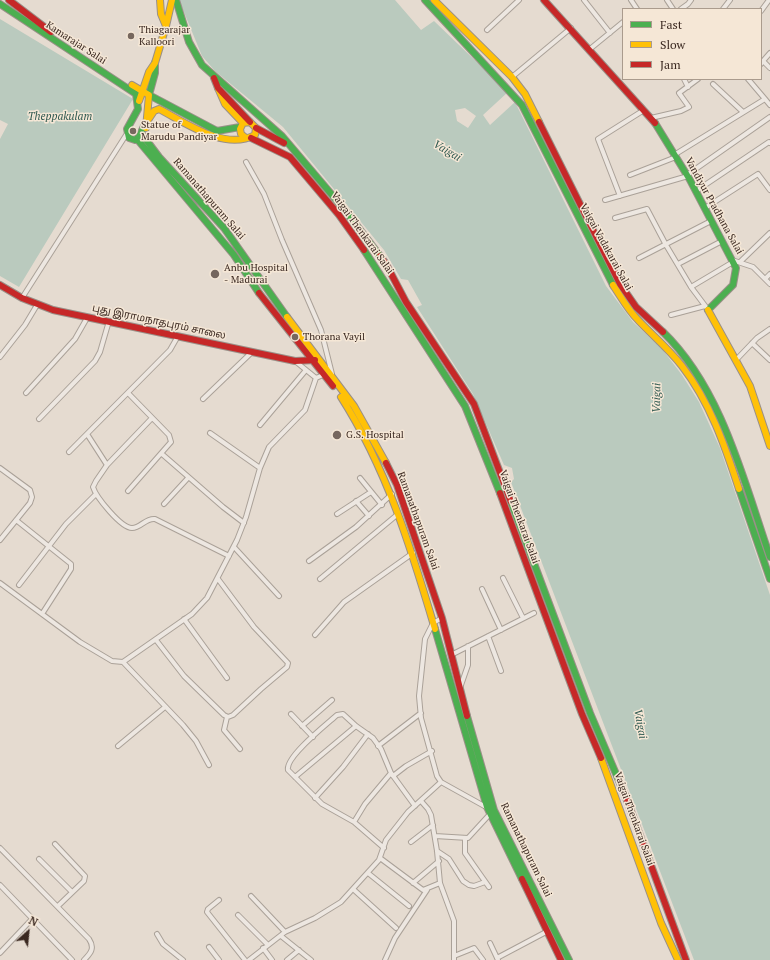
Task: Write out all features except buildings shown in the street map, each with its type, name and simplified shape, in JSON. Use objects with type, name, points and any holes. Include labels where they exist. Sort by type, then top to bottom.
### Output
[{"type":"main road","name":"Kamarajar Salai","points":[[9,0],[42,26],[142,92],[149,95]]},
{"type":"main road","points":[[160,0],[161,14],[166,26]]},
{"type":"main road","points":[[145,124],[137,139],[131,140],[126,135],[127,128],[139,111],[139,101],[149,72],[155,63],[172,0]]},
{"type":"main road","name":"Vaigai Thenkarai Salai","points":[[176,0],[194,54],[214,76],[282,136],[344,209],[386,264],[406,302],[474,404],[590,713],[618,777],[673,929],[686,960]]},
{"type":"main road","name":"Vaigai Vadakarai Salai","points":[[435,0],[512,77],[525,94],[620,284],[636,307],[672,341],[694,369],[710,395],[736,458],[770,557]]},
{"type":"main road","name":"Vandiyur Pradhana Salai","points":[[544,0],[651,118],[696,191],[711,221],[735,262],[736,268],[733,285],[707,308]]},
{"type":"main road","name":"Vaigai Vadakarai Salai","points":[[427,2],[513,93],[522,105],[612,284],[637,319],[664,345],[682,366],[702,395],[726,450],[770,579]]},
{"type":"main road","name":"Kamarajar Salai","points":[[0,4],[136,94],[139,101]]},
{"type":"main road","name":"Ramanathapuram Salai","points":[[155,63],[155,73],[149,95],[145,124],[149,142],[159,157],[224,228],[319,359],[369,430],[397,486],[442,618],[460,690],[494,810],[569,960]]},
{"type":"main road","name":"Vaigai Thenkarai Salai","points":[[214,76],[218,88],[250,122]]},
{"type":"main road","points":[[513,93],[520,87]]},
{"type":"main road","points":[[149,95],[217,131],[242,125],[250,122],[256,128],[255,135],[249,138],[241,134],[242,125],[225,104],[218,88]]},
{"type":"main road","name":"Vaigai Thenkarai Salai","points":[[145,124],[154,111],[158,109],[213,136],[238,141],[249,138],[290,157],[339,215],[378,270],[407,319],[465,406],[489,464],[582,714],[610,780],[661,923],[678,960]]},
{"type":"main road","name":"Vaigai Thenkarai Salai","points":[[256,128],[289,145]]},
{"type":"main road","points":[[141,133],[149,142]]},
{"type":"main road","name":"Ramanathapuram Salai","points":[[137,139],[234,255],[268,306],[335,388],[350,411],[392,494],[413,553],[487,807],[546,932],[561,960]]},
{"type":"main road","name":"புது இராமநாதபுரம் சாலை","points":[[0,285],[37,305],[87,318],[178,335],[295,360],[319,359]]},
{"type":"main road","points":[[707,308],[750,386],[770,446]]},
{"type":"street","points":[[487,30],[519,0]]},
{"type":"street","points":[[584,0],[610,33]]},
{"type":"street","points":[[630,0],[636,8]]},
{"type":"street","points":[[682,8],[691,0]]},
{"type":"street","points":[[724,8],[730,0]]},
{"type":"street","points":[[762,10],[769,0]]},
{"type":"street","points":[[590,49],[622,23]]},
{"type":"street","points":[[512,77],[571,28]]},
{"type":"street","points":[[770,53],[762,62],[770,68]]},
{"type":"street","points":[[684,80],[688,87]]},
{"type":"street","points":[[651,118],[681,111],[689,107],[679,93],[697,80]]},
{"type":"street","points":[[630,176],[675,156],[743,112],[768,101],[749,80]]},
{"type":"street","points":[[713,84],[743,112]]},
{"type":"street","points":[[620,196],[598,139],[644,110]]},
{"type":"street","points":[[605,200],[687,176],[770,117]]},
{"type":"street","points":[[22,298],[126,135]]},
{"type":"street","points":[[696,191],[769,142],[770,143]]},
{"type":"street","points":[[246,162],[264,194],[321,330],[335,388]]},
{"type":"street","points":[[705,208],[758,174],[770,189]]},
{"type":"street","points":[[615,218],[647,209],[666,245],[691,286],[707,308],[671,315]]},
{"type":"street","points":[[640,258],[711,221]]},
{"type":"street","points":[[691,286],[735,262],[770,233]]},
{"type":"street","points":[[678,264],[722,241]]},
{"type":"street","points":[[735,262],[753,267],[770,284]]},
{"type":"street","points":[[765,279],[770,274]]},
{"type":"street","points":[[0,357],[25,325],[37,305]]},
{"type":"street","points":[[26,392],[75,339],[87,318]]},
{"type":"street","points":[[39,419],[95,361],[100,352],[109,322]]},
{"type":"street","points":[[736,360],[752,343],[770,329]]},
{"type":"street","points":[[70,452],[170,350],[178,335]]},
{"type":"street","points":[[752,343],[770,360]]},
{"type":"street","points":[[204,399],[252,352]]},
{"type":"street","points":[[295,360],[316,378]]},
{"type":"street","points":[[260,425],[306,370]]},
{"type":"street","points":[[0,583],[80,642],[112,661],[123,662],[184,619],[207,598],[234,547],[244,523],[260,468],[269,447],[305,410],[316,378],[323,375]]},
{"type":"street","points":[[128,393],[171,438],[169,446],[144,471],[128,491]]},
{"type":"street","points":[[152,418],[107,465],[96,481],[94,488],[96,494],[122,524],[128,527],[138,527],[148,520],[155,519],[229,556]]},
{"type":"street","points":[[210,433],[260,468]]},
{"type":"street","points":[[88,434],[107,465]]},
{"type":"street","points":[[162,454],[188,478],[244,523]]},
{"type":"street","points":[[0,468],[26,486],[32,493],[30,503],[0,540]]},
{"type":"street","points":[[164,504],[188,478]]},
{"type":"street","points":[[360,478],[382,505]]},
{"type":"street","points":[[337,514],[371,492]]},
{"type":"street","points":[[19,585],[66,524],[96,494]]},
{"type":"street","points":[[309,561],[369,516],[392,494]]},
{"type":"street","points":[[356,502],[369,516]]},
{"type":"street","points":[[320,579],[398,514]]},
{"type":"street","points":[[16,520],[70,563],[71,568],[42,614]]},
{"type":"street","points":[[234,547],[279,596]]},
{"type":"street","points":[[315,635],[341,605],[413,553]]},
{"type":"street","points":[[503,578],[523,618]]},
{"type":"street","points":[[218,579],[254,628],[288,664],[233,716],[228,717]]},
{"type":"street","points":[[482,589],[501,630]]},
{"type":"street","points":[[451,655],[534,613]]},
{"type":"street","points":[[442,618],[433,623],[425,639],[419,696],[421,713],[432,751],[437,776],[441,782],[487,807]]},
{"type":"street","points":[[184,619],[227,678]]},
{"type":"street","points":[[488,636],[501,672]]},
{"type":"street","points":[[156,640],[184,676],[228,717]]},
{"type":"street","points":[[460,690],[468,665],[468,646]]},
{"type":"street","points":[[123,662],[196,741],[209,765]]},
{"type":"street","points":[[302,726],[332,700]]},
{"type":"street","points":[[118,746],[165,707]]},
{"type":"street","points":[[378,746],[421,713]]},
{"type":"street","points":[[291,714],[313,737]]},
{"type":"street","points":[[384,848],[354,822],[326,807],[315,798],[288,770],[287,765],[302,746],[340,714],[345,715],[356,726],[368,734],[378,746],[392,775],[415,806]]},
{"type":"street","points":[[228,717],[224,730],[240,749]]},
{"type":"street","points":[[295,777],[356,726]]},
{"type":"street","points":[[315,798],[343,767],[368,734]]},
{"type":"street","points":[[354,822],[366,804],[392,775],[432,751]]},
{"type":"street","points":[[249,960],[285,932],[315,918],[341,902],[380,858],[388,837],[415,806],[441,782]]},
{"type":"street","points":[[421,801],[428,809],[433,825],[439,861],[440,883],[454,921],[454,958],[474,948],[483,960]]},
{"type":"street","points":[[435,836],[465,838],[471,836],[490,814]]},
{"type":"street","points":[[411,842],[433,825]]},
{"type":"street","points":[[465,838],[465,853],[489,887]]},
{"type":"street","points":[[55,844],[85,876],[84,881],[58,906]]},
{"type":"street","points":[[0,848],[58,906],[92,944],[90,954],[84,960]]},
{"type":"street","points":[[437,851],[449,859],[463,881],[469,885],[474,886],[485,882]]},
{"type":"street","points":[[380,858],[421,889],[427,890]]},
{"type":"street","points":[[39,859],[72,892]]},
{"type":"street","points":[[413,883],[439,861]]},
{"type":"street","points":[[368,873],[409,906]]},
{"type":"street","points":[[385,960],[396,938],[427,890],[440,883]]},
{"type":"street","points":[[0,885],[72,960]]},
{"type":"street","points":[[353,889],[396,928]]},
{"type":"street","points":[[251,896],[285,932]]},
{"type":"street","points":[[219,900],[208,908],[207,912],[245,960]]},
{"type":"street","points":[[238,915],[268,945]]},
{"type":"street","points":[[0,953],[32,919]]},
{"type":"street","points":[[490,943],[498,959],[546,932]]},
{"type":"street","points":[[157,934],[163,944],[182,960]]},
{"type":"street","points":[[281,936],[311,960]]},
{"type":"street","points":[[209,947],[219,960]]},
{"type":"street","points":[[263,948],[272,960]]},
{"type":"street","points":[[287,960],[299,950]]},
{"type":"water","name":"Vaigai","points":[[179,0],[395,0],[421,30],[434,21],[508,92],[483,115],[490,125],[515,102],[606,286],[633,322],[662,349],[682,375],[699,402],[720,448],[770,595],[770,960],[694,960],[511,482],[514,479],[512,468],[504,465],[473,394],[417,307],[422,305],[408,280],[401,279],[384,250],[283,127],[215,71],[202,56]],"holes":[[[465,108],[476,116],[468,128],[457,121],[455,110]]]},
{"type":"water","name":"Theppakulam","points":[[0,19],[133,99],[19,287],[0,276],[0,139],[8,124],[0,120]]},
{"type":"traffic: fast","points":[[176,0],[189,42],[202,65],[282,136],[344,209],[380,256]]},
{"type":"traffic: fast","points":[[425,0],[522,105],[613,285]]},
{"type":"traffic: fast","points":[[0,4],[136,94],[138,109],[127,129],[129,138],[135,140],[139,137],[145,124]]},
{"type":"traffic: fast","points":[[155,63],[155,73],[149,95],[217,131],[240,127]]},
{"type":"traffic: fast","points":[[655,123],[690,180],[736,268],[733,285],[708,310]]},
{"type":"traffic: fast","points":[[141,133],[159,157],[224,228],[287,317]]},
{"type":"traffic: fast","points":[[137,139],[234,255],[259,293]]},
{"type":"traffic: fast","points":[[364,250],[465,406],[500,493]]},
{"type":"traffic: fast","points":[[663,332],[683,355],[701,381],[716,408],[740,468],[770,557]]},
{"type":"traffic: fast","points":[[739,489],[770,579]]},
{"type":"traffic: fast","points":[[511,502],[590,713],[625,795]]},
{"type":"traffic: fast","points":[[435,629],[487,807],[522,879]]},
{"type":"traffic: fast","points":[[467,716],[494,810],[569,960]]},
{"type":"traffic: slow","points":[[139,101],[149,72],[155,63],[166,26],[161,14],[160,0]]},
{"type":"traffic: slow","points":[[166,26],[172,0]]},
{"type":"traffic: slow","points":[[434,0],[512,77],[525,94],[539,122]]},
{"type":"traffic: slow","points":[[132,85],[149,95],[146,128]]},
{"type":"traffic: slow","points":[[218,88],[225,104],[243,123]]},
{"type":"traffic: slow","points":[[146,123],[154,111],[159,109],[193,128],[231,140],[243,139],[255,135],[256,128],[250,122],[243,123],[240,129],[241,134],[246,138]]},
{"type":"traffic: slow","points":[[613,285],[634,316],[672,354],[701,394],[716,425],[739,489]]},
{"type":"traffic: slow","points":[[708,310],[750,386],[770,446]]},
{"type":"traffic: slow","points":[[287,317],[354,406],[386,463]]},
{"type":"traffic: slow","points":[[341,397],[372,452],[385,481],[407,539],[435,629]]},
{"type":"traffic: slow","points":[[601,758],[661,923],[678,960]]},
{"type":"traffic: jam","points":[[9,0],[51,32]]},
{"type":"traffic: jam","points":[[544,0],[655,123]]},
{"type":"traffic: jam","points":[[214,78],[218,88],[250,122]]},
{"type":"traffic: jam","points":[[539,122],[620,284],[636,307],[663,332]]},
{"type":"traffic: jam","points":[[256,128],[284,143]]},
{"type":"traffic: jam","points":[[251,138],[290,157],[339,215],[364,250]]},
{"type":"traffic: jam","points":[[380,256],[386,264],[406,302],[474,404],[511,502]]},
{"type":"traffic: jam","points":[[0,285],[22,298],[53,310],[295,361],[315,360]]},
{"type":"traffic: jam","points":[[259,293],[333,386]]},
{"type":"traffic: jam","points":[[386,463],[397,485],[442,618],[467,716]]},
{"type":"traffic: jam","points":[[500,493],[582,714],[601,758]]},
{"type":"traffic: jam","points":[[625,795],[686,960]]},
{"type":"traffic: jam","points":[[522,879],[561,960]]},
{"type":"place","name":"Thiagarajar Kalloori","points":[[131,36]]},
{"type":"place","name":"Statue of Marudu Pandiyar","points":[[133,131]]},
{"type":"place","name":"Anbu Hospital - Madurai","points":[[215,274]]},
{"type":"place","name":"Thorana Vayil","points":[[295,337]]},
{"type":"place","name":"G.S. Hospital","points":[[337,435]]}]
